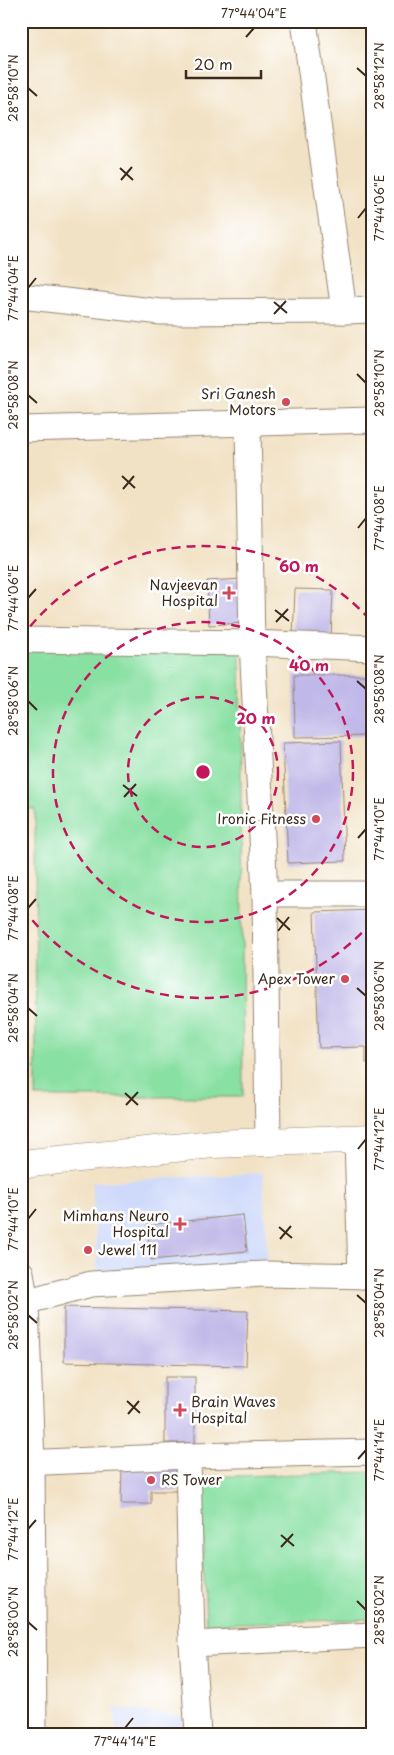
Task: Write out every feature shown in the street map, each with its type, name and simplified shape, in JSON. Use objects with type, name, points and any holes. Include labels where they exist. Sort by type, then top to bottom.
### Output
[{"type":"street","points":[[304,21],[344,311]]},
{"type":"street","points":[[21,296],[161,312],[373,310]]},
{"type":"street","points":[[21,428],[373,420]]},
{"type":"street","points":[[248,424],[252,643],[265,894],[268,1142]]},
{"type":"street","points":[[21,640],[252,643],[373,648]]},
{"type":"street","points":[[265,894],[373,894]]},
{"type":"street","points":[[21,1164],[213,1144],[365,1138],[367,1276],[264,1274],[91,1284],[24,1303]]},
{"type":"street","points":[[21,1273],[24,1303],[26,1463],[34,1734]]},
{"type":"street","points":[[26,1463],[188,1456],[373,1452]]},
{"type":"street","points":[[188,1456],[192,1644],[198,1734]]},
{"type":"street","points":[[192,1644],[373,1635]]},
{"type":"shaded area","name":"Mimhans Neuro Hospital","points":[[263,1173],[268,1267],[98,1276],[92,1182]]},
{"type":"shaded area","points":[[114,1708],[184,1716],[184,1734],[117,1734]]},
{"type":"green space","points":[[21,650],[240,650],[243,1097],[36,1097],[35,809],[21,809]]},
{"type":"green space","points":[[373,1472],[373,1619],[206,1624],[200,1477]]},
{"type":"building","points":[[243,579],[244,623],[209,625],[207,581]]},
{"type":"building","points":[[295,589],[333,590],[331,639],[293,638]]},
{"type":"building","points":[[294,675],[373,675],[373,736],[295,737]]},
{"type":"building","points":[[341,741],[345,861],[288,863],[283,743]]},
{"type":"building","name":"Apex Tower","points":[[373,910],[373,1063],[366,1063],[366,1047],[319,1048],[314,912]]},
{"type":"building","points":[[243,1215],[247,1251],[151,1260],[147,1225]]},
{"type":"building","points":[[64,1307],[248,1311],[246,1366],[64,1362]]},
{"type":"building","name":"Brain Waves Hospital","points":[[165,1377],[195,1377],[195,1443],[165,1443]]},
{"type":"building","name":"RS Tower","points":[[122,1468],[180,1470],[179,1491],[151,1491],[151,1504],[121,1504]]},
{"type":"place","name":"Sri Ganesh Motors","points":[[286,402]]},
{"type":"place","name":"Navjeevan Hospital","points":[[229,593]]},
{"type":"place","name":"Ironic Fitness","points":[[316,819]]},
{"type":"place","name":"Apex Tower","points":[[345,979]]},
{"type":"place","name":"Mimhans Neuro Hospital","points":[[180,1224]]},
{"type":"place","name":"Jewel 111","points":[[88,1250]]},
{"type":"place","name":"Brain Waves Hospital","points":[[180,1410]]},
{"type":"place","name":"RS Tower","points":[[151,1480]]}]
